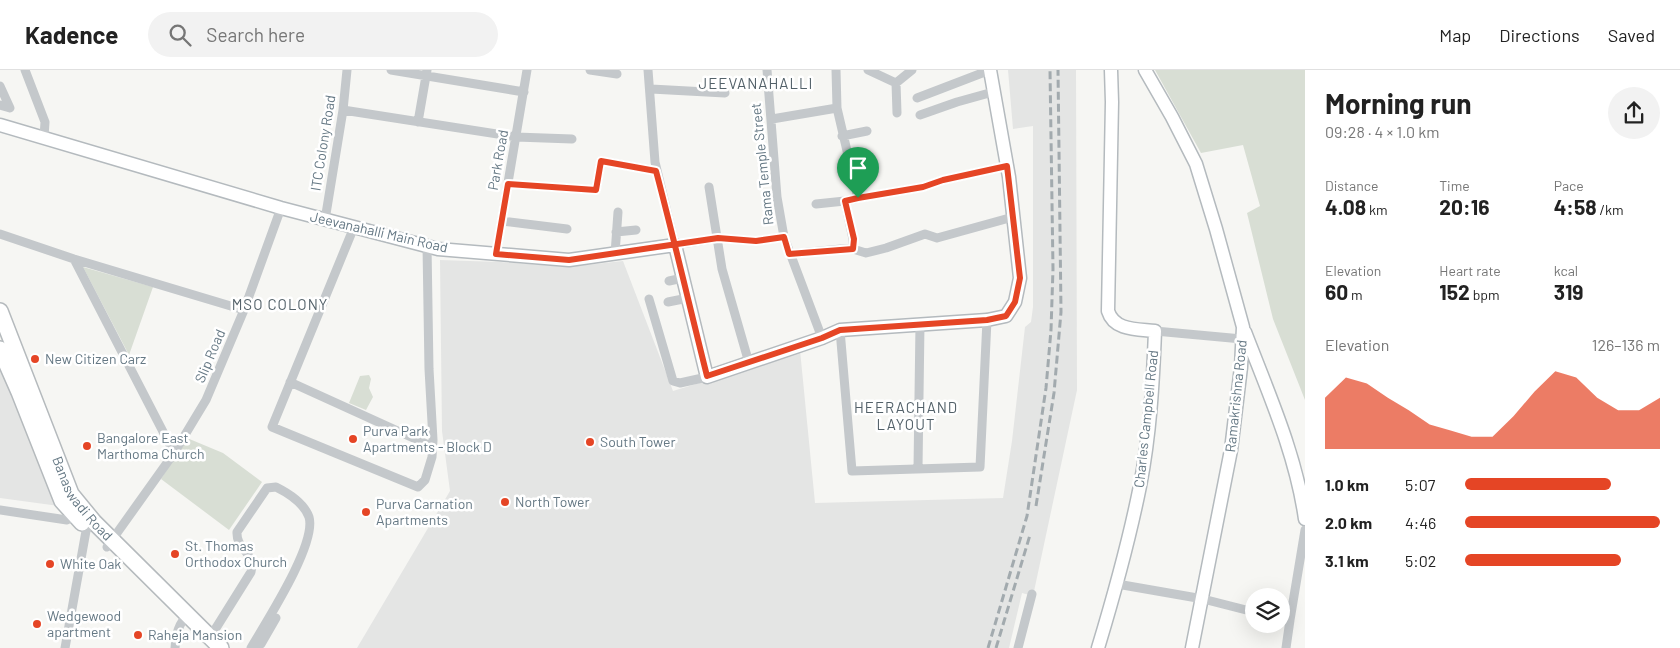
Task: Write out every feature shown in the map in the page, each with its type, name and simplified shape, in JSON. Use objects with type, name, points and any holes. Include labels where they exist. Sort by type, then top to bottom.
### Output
[{"type":"main road","name":"Banaswadi Road","points":[[0,311],[80,513],[109,544],[210,641],[222,648]]},
{"type":"main road","name":"Banaswadi Road","points":[[0,349],[62,501],[80,513]]},
{"type":"street","points":[[25,70],[45,122],[44,137]]},
{"type":"street","name":"ITC Colony Road","points":[[325,220],[343,110],[347,70]]},
{"type":"street","points":[[391,70],[426,72],[524,92]]},
{"type":"street","name":"Park Road","points":[[496,254],[528,70]]},
{"type":"street","points":[[590,70],[617,74]]},
{"type":"street","points":[[648,70],[656,171],[707,376]]},
{"type":"street","name":"Rama Temple Street","points":[[767,70],[777,197],[784,237],[822,338]]},
{"type":"street","points":[[836,70],[837,108],[858,198]]},
{"type":"street","points":[[868,70],[883,73],[896,83]]},
{"type":"street","points":[[896,83],[912,70]]},
{"type":"street","points":[[649,299],[673,381],[680,383],[749,363],[840,330],[987,320],[1006,316],[1015,302],[1020,278],[1007,166],[990,70],[917,98]]},
{"type":"street","name":"Charles Campbell Road","points":[[1098,648],[1117,584],[1140,486],[1154,373],[1155,331],[1119,325],[1112,319],[1108,311],[1112,102],[1110,70]]},
{"type":"street","name":"Ramakrishna Road","points":[[1145,70],[1196,164],[1216,229],[1242,333],[1242,367],[1231,450],[1203,600],[1192,648]]},
{"type":"street","points":[[418,122],[426,72]]},
{"type":"street","points":[[896,83],[897,113]]},
{"type":"street","points":[[0,86],[10,108],[0,105]]},
{"type":"street","points":[[651,89],[725,93]]},
{"type":"street","points":[[920,115],[993,92]]},
{"type":"street","points":[[772,119],[837,108]]},
{"type":"street","points":[[343,110],[516,137],[572,139]]},
{"type":"street","name":"Jeevanahalli Main Road","points":[[0,125],[281,208],[438,248],[569,260],[675,245]]},
{"type":"street","points":[[842,136],[867,131]]},
{"type":"street","points":[[508,184],[596,190],[601,161],[656,171]]},
{"type":"street","points":[[816,204],[845,201],[923,187],[943,180],[1007,166]]},
{"type":"street","points":[[709,187],[722,269],[749,363]]},
{"type":"street","points":[[845,201],[854,239],[853,249]]},
{"type":"street","name":"Slip Road","points":[[109,544],[174,453],[206,400],[244,310],[281,208]]},
{"type":"street","points":[[615,254],[618,212]]},
{"type":"street","points":[[789,254],[853,249],[866,253],[925,234],[937,238],[1013,217]]},
{"type":"street","points":[[502,221],[567,229]]},
{"type":"street","points":[[354,227],[272,427],[418,487],[424,480],[432,457],[433,447],[427,246]]},
{"type":"street","points":[[616,232],[636,230]]},
{"type":"street","points":[[0,234],[74,259],[244,310]]},
{"type":"street","points":[[675,245],[718,238],[756,241],[784,237]]},
{"type":"street","points":[[74,259],[174,453]]},
{"type":"street","points":[[669,281],[683,278]]},
{"type":"street","points":[[668,302],[688,298]]},
{"type":"street","points":[[840,330],[852,470],[980,467],[987,320]]},
{"type":"street","points":[[918,468],[920,324]]},
{"type":"street","points":[[1155,331],[1242,333],[1268,390],[1303,491],[1305,519]]},
{"type":"street","points":[[290,382],[433,447]]},
{"type":"street","points":[[210,641],[251,572],[252,564],[250,557],[239,543],[237,532],[267,488],[276,486],[297,500],[305,508],[310,522],[309,536],[290,579],[251,648]]},
{"type":"street","points":[[0,510],[67,520],[80,513]]},
{"type":"street","points":[[65,648],[86,531],[91,526]]},
{"type":"street","points":[[1290,600],[1305,530]]},
{"type":"street","points":[[1117,584],[1245,610]]},
{"type":"street","points":[[1018,648],[1032,594]]},
{"type":"street","points":[[175,648],[177,631],[186,617]]},
{"type":"street","points":[[251,648],[261,644],[276,618]]},
{"type":"street","points":[[1286,633],[1286,648]]},
{"type":"shaded area","points":[[1008,70],[1076,70],[1077,390],[1033,596],[1022,593],[1009,648],[357,648],[450,491],[442,431],[440,260],[567,267],[623,261],[673,391],[765,363],[800,350],[815,503],[1003,498],[1012,441],[1025,327],[1031,322],[1033,307],[1033,126],[1013,129]]},
{"type":"shaded area","points":[[1155,70],[1305,70],[1305,400],[1273,319],[1247,213],[1260,206],[1243,145],[1201,153]]},
{"type":"shaded area","points":[[83,267],[153,287],[129,355]]},
{"type":"shaded area","points":[[0,358],[59,506],[0,498]]},
{"type":"shaded area","points":[[369,375],[371,379],[369,388],[373,397],[366,410],[349,403],[360,376]]},
{"type":"shaded area","points":[[187,438],[223,453],[262,482],[229,530],[161,479]]},
{"type":"railway","points":[[988,648],[1027,516],[1046,388],[1051,330],[1053,269],[1050,70]]},
{"type":"railway","points":[[1036,506],[1054,393],[1061,312],[1058,70]]},
{"type":"railway","points":[[996,648],[1030,535]]},
{"type":"place","name":"New Citizen Carz","points":[[35,359]]},
{"type":"place","name":"Purva Park Apartments - Block D","points":[[353,439]]},
{"type":"place","name":"South Tower","points":[[590,442]]},
{"type":"place","name":"Bangalore East Marthoma Church","points":[[87,446]]},
{"type":"place","name":"North Tower","points":[[505,502]]},
{"type":"place","name":"Purva Carnation Apartments","points":[[366,512]]},
{"type":"place","name":"St. Thomas Orthodox Church","points":[[175,554]]},
{"type":"place","name":"White Oak","points":[[50,564]]},
{"type":"place","name":"Wedgewood apartment","points":[[37,624]]},
{"type":"place","name":"Raheja Mansion","points":[[138,635]]},
{"type":"district","name":"JEEVANAHALLI","points":[[756,84]]},
{"type":"district","name":"MSO COLONY","points":[[280,305]]},
{"type":"district","name":"HEERACHAND LAYOUT","points":[[906,416]]},
{"type":"route","points":[[858,198],[845,201],[854,239],[853,249],[789,254],[784,237],[756,241],[718,238],[675,245],[615,254],[569,260],[504,253],[496,254],[508,184],[596,190],[601,161],[656,171],[675,245],[707,376],[822,338],[840,330],[987,320],[1006,316],[1015,302],[1020,278],[1007,166],[943,180],[923,187],[858,198]]}]
